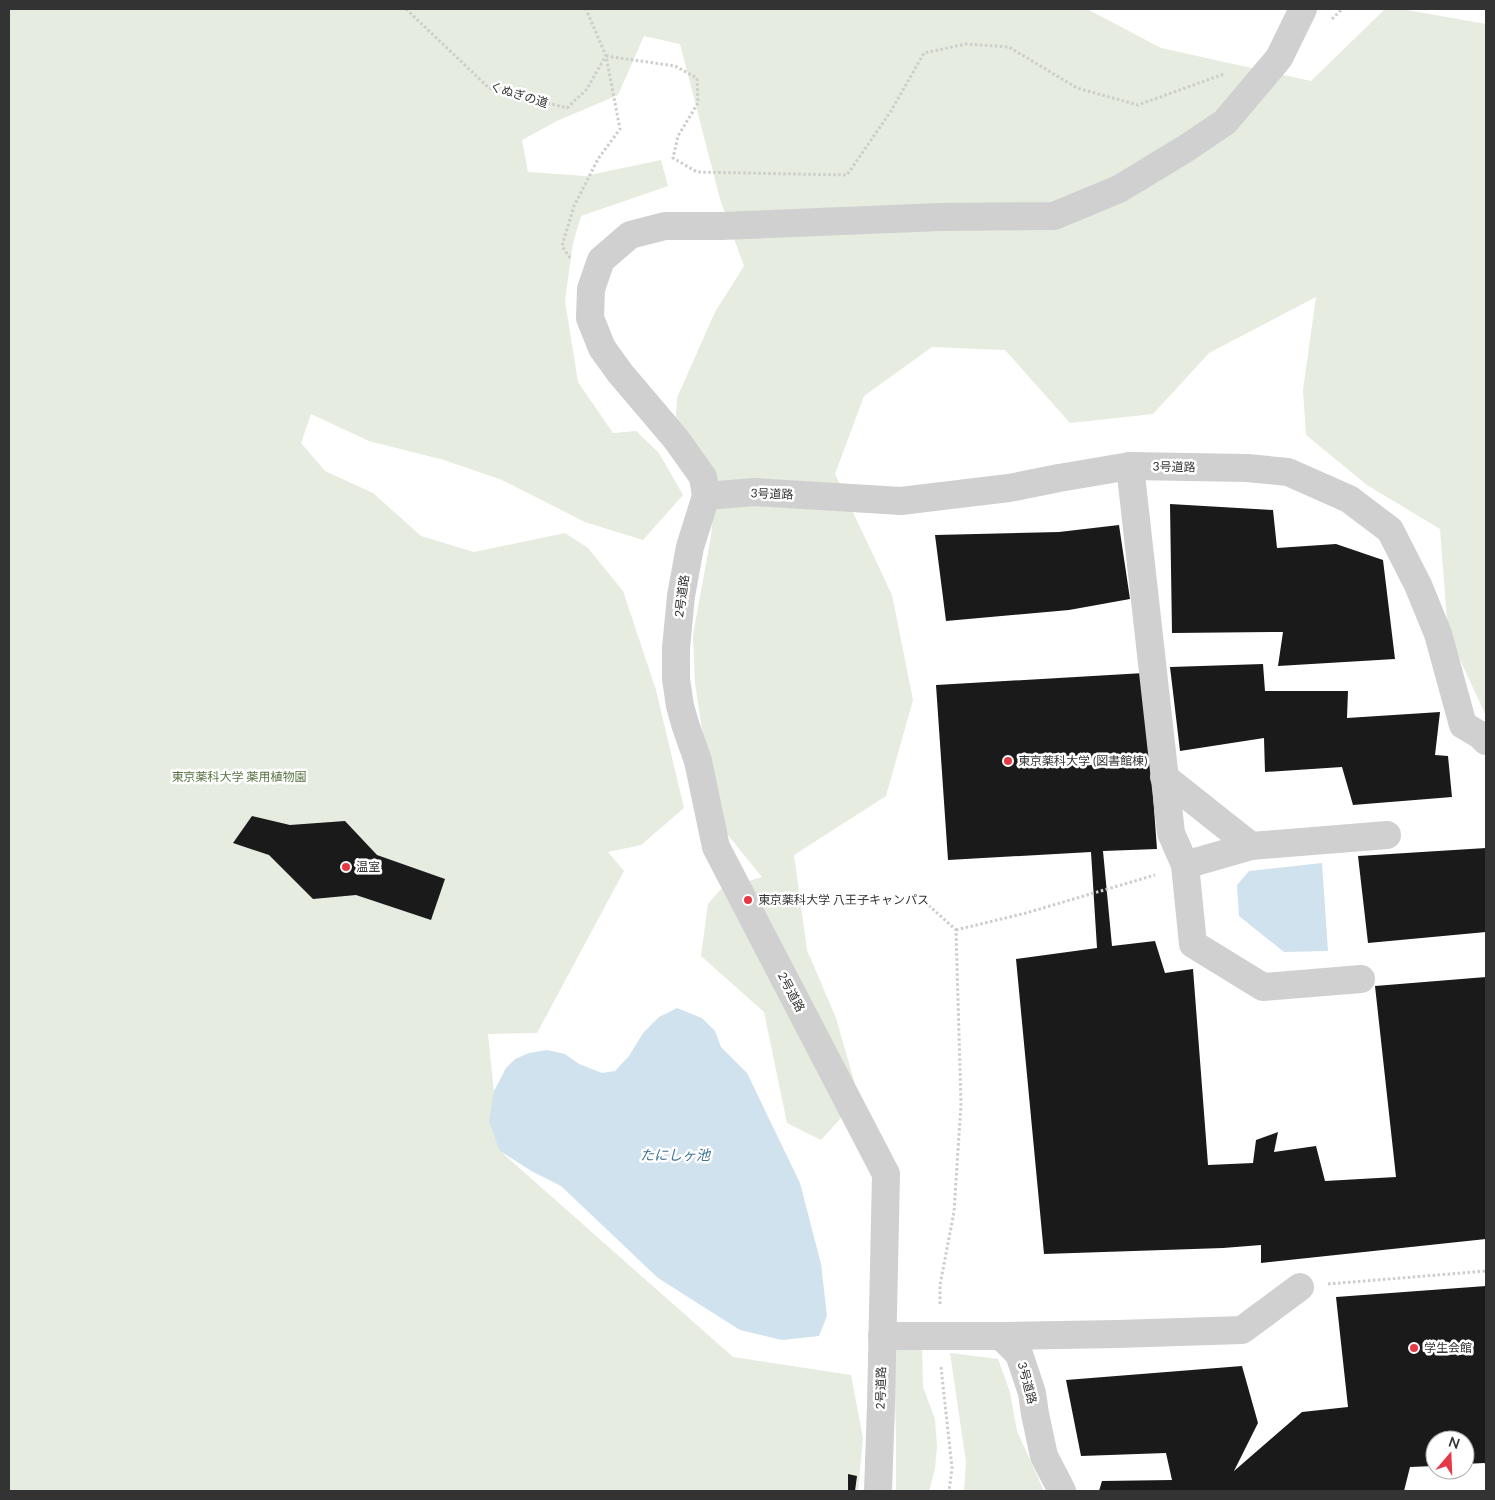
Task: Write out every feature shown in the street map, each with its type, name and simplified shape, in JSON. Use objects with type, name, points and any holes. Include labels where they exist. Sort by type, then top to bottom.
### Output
[{"type":"lane","points":[[706,496],[703,477],[692,460],[676,438],[620,373],[602,348],[590,318],[591,289],[601,260],[630,235],[665,226],[722,226],[941,217],[1054,216],[1118,189],[1185,149],[1225,122],[1279,58],[1303,9]]},
{"type":"lane","points":[[1130,466],[1171,833],[1184,865],[1193,944],[1263,987],[1361,979]]},
{"type":"lane","name":"3号道路","points":[[706,496],[754,492],[901,501],[1009,488],[1130,466],[1247,468],[1288,472],[1349,499],[1390,530],[1418,585],[1438,634],[1463,725],[1486,741]]},
{"type":"lane","name":"2号道路","points":[[706,496],[690,547],[681,596],[676,648],[676,679],[680,706],[698,761],[716,847],[886,1174],[878,1491]]},
{"type":"lane","points":[[1164,777],[1251,846]]},
{"type":"lane","points":[[1184,865],[1251,846],[1387,835]]},
{"type":"lane","points":[[882,1336],[1001,1336],[1242,1330],[1300,1287]]},
{"type":"lane","name":"3号道路","points":[[1001,1336],[1019,1354],[1032,1393],[1044,1456],[1062,1491]]},
{"type":"path","name":"くぬぎの道","points":[[406,9],[489,88],[567,108],[587,89],[606,56]]},
{"type":"path","points":[[586,9],[606,56],[620,129],[598,159],[574,206],[562,246],[591,289]]},
{"type":"path","points":[[1327,25],[1342,9]]},
{"type":"path","points":[[606,56],[676,66],[697,78],[698,103],[678,136],[673,158],[697,172],[847,176],[891,112],[924,53],[966,44],[1009,47],[1077,88],[1138,105],[1232,72]]},
{"type":"path","points":[[956,930],[1026,913],[1128,884],[1184,865]]},
{"type":"path","points":[[925,902],[956,930],[961,1104],[954,1212],[940,1285],[938,1337],[952,1468],[949,1491]]},
{"type":"path","points":[[1300,1287],[1486,1271]]},
{"type":"green space","name":"東京薬科大学 薬用植物園","points":[[9,9],[1087,9],[1161,48],[1311,81],[1385,9],[1401,9],[1486,24],[1486,716],[1448,634],[1440,529],[1367,485],[1306,435],[1303,390],[1316,297],[1209,353],[1153,414],[1070,423],[1005,350],[932,347],[864,396],[835,474],[892,595],[913,700],[886,796],[794,855],[807,950],[836,1018],[859,1098],[821,1140],[787,1123],[764,1012],[701,956],[708,904],[720,890],[762,877],[719,824],[695,684],[693,635],[711,536],[717,476],[676,417],[677,398],[715,312],[744,266],[720,199],[680,44],[644,36],[618,95],[557,121],[522,140],[528,172],[585,176],[661,160],[668,186],[581,216],[573,243],[565,301],[578,382],[613,433],[636,431],[659,453],[683,495],[643,540],[585,522],[502,480],[444,460],[369,441],[311,414],[301,443],[325,471],[373,493],[421,536],[474,552],[565,533],[588,548],[623,591],[656,690],[684,808],[641,845],[608,852],[624,871],[537,1033],[488,1034],[500,1151],[733,1357],[851,1375],[863,1438],[858,1491],[9,1491]]},
{"type":"green space","points":[[922,1345],[923,1387],[935,1419],[937,1446],[935,1469],[929,1491],[896,1491],[894,1347]]},
{"type":"green space","points":[[950,1353],[998,1359],[1010,1392],[1017,1431],[1044,1491],[964,1491],[966,1462]]},
{"type":"water","points":[[1322,863],[1328,951],[1284,952],[1239,916],[1237,885],[1249,871]]},
{"type":"water","name":"たにしヶ池","points":[[677,1008],[702,1018],[715,1031],[721,1047],[747,1073],[800,1183],[821,1264],[827,1316],[819,1336],[782,1340],[740,1330],[658,1278],[561,1186],[533,1172],[500,1151],[489,1122],[494,1091],[506,1068],[515,1059],[529,1053],[547,1050],[565,1054],[579,1064],[602,1073],[615,1071],[629,1056],[643,1033],[659,1017]]},
{"type":"building","points":[[1170,504],[1273,510],[1277,548],[1336,544],[1383,560],[1395,659],[1278,666],[1283,632],[1172,633]]},
{"type":"building","points":[[1119,525],[1130,599],[1069,610],[946,621],[935,535],[1059,532]]},
{"type":"building","points":[[1263,664],[1265,691],[1348,691],[1347,718],[1440,712],[1435,755],[1448,756],[1452,797],[1353,805],[1342,767],[1265,772],[1264,738],[1180,751],[1170,667]]},
{"type":"building","points":[[1144,673],[1157,849],[1103,851],[1112,946],[1155,941],[1165,973],[1193,969],[1208,1165],[1253,1163],[1256,1140],[1278,1132],[1274,1152],[1316,1146],[1325,1181],[1396,1177],[1375,986],[1486,977],[1486,1239],[1261,1263],[1261,1245],[1044,1254],[1016,959],[1097,948],[1091,852],[948,860],[936,685]]},
{"type":"building","name":"温室","points":[[252,816],[290,825],[345,821],[377,855],[445,879],[431,920],[356,895],[313,899],[269,855],[233,843]]},
{"type":"building","points":[[1486,848],[1486,932],[1368,943],[1358,856]]},
{"type":"building","points":[[1486,1286],[1486,1464],[1475,1463],[1475,1430],[1425,1430],[1425,1466],[1410,1467],[1404,1491],[1099,1491],[1102,1481],[1172,1480],[1166,1453],[1081,1456],[1066,1380],[1242,1366],[1258,1423],[1234,1471],[1302,1412],[1348,1407],[1336,1297]]},
{"type":"building","points":[[848,1474],[857,1476],[855,1491],[848,1491]]},
{"type":"place","name":"東京薬科大学 (図書館棟)","points":[[1008,761]]},
{"type":"place","name":"温室","points":[[346,867]]},
{"type":"place","name":"東京薬科大学 八王子キャンパス","points":[[748,900]]},
{"type":"place","name":"学生会館","points":[[1414,1348]]}]
